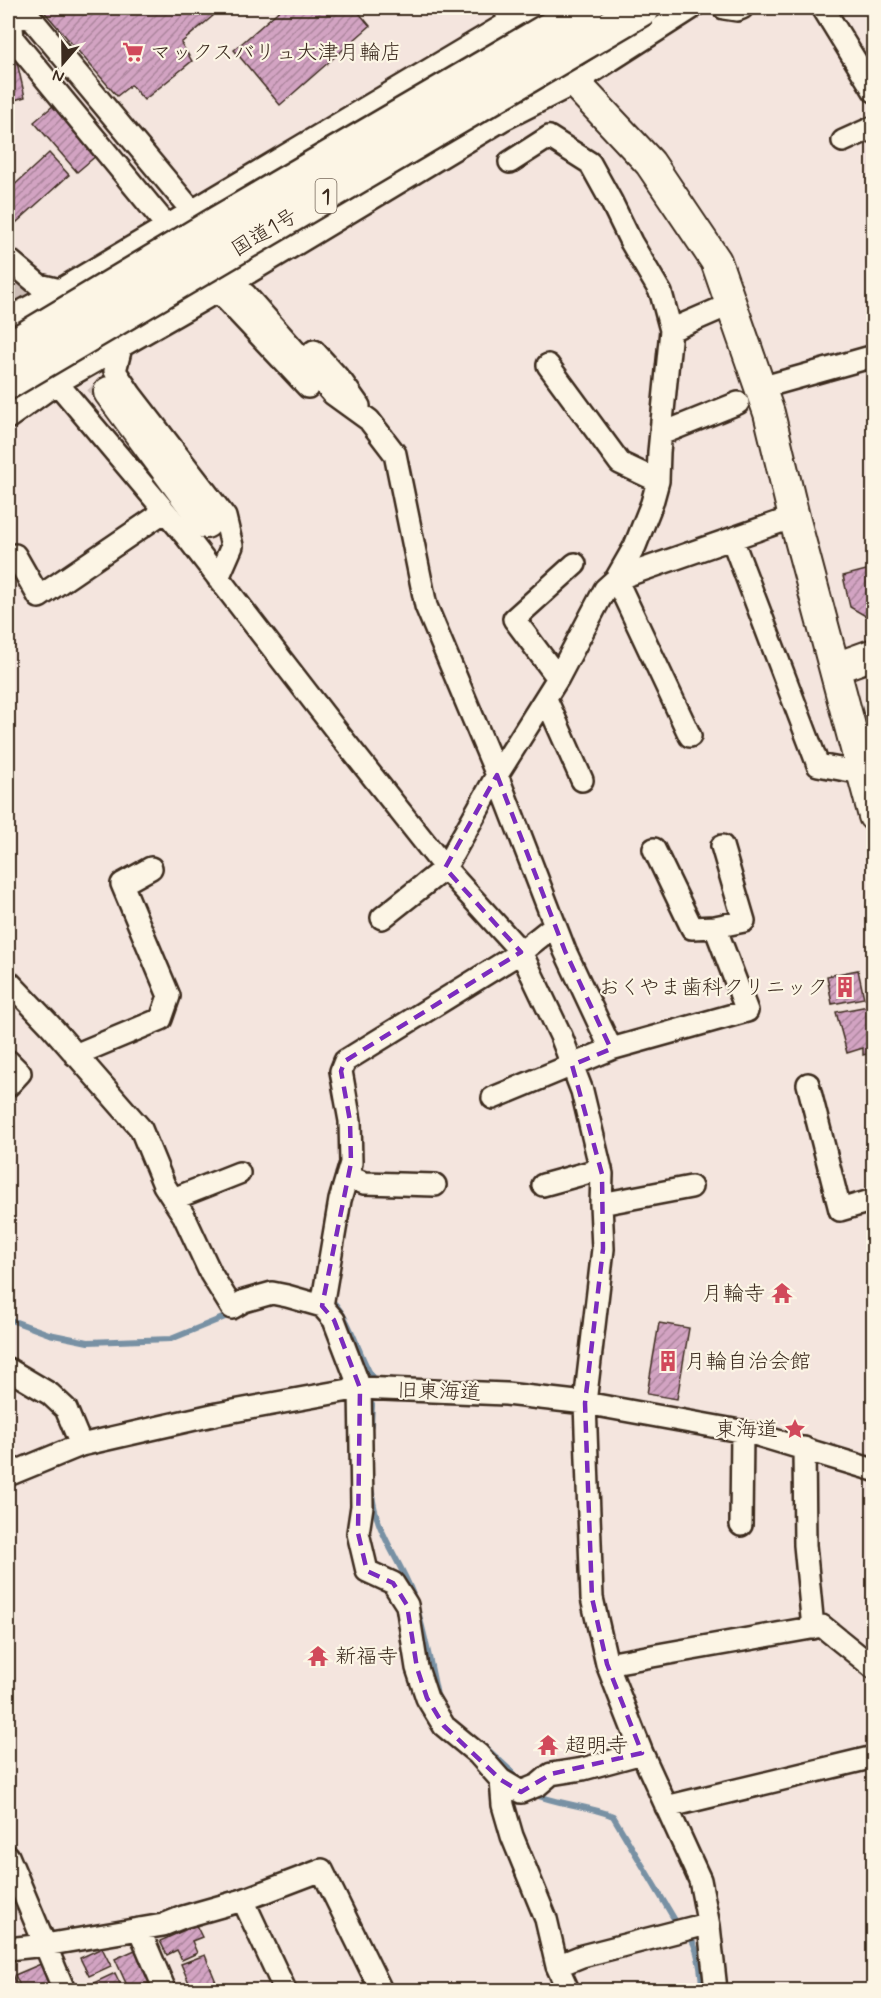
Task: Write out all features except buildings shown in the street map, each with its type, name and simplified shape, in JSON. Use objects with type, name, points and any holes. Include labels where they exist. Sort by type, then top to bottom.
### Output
[{"type":"highway","name":"国道1号","points":[[8,349],[586,8]]},
{"type":"highway","name":"国道1号","points":[[8,382],[643,8]]},
{"type":"street","points":[[8,418],[57,383],[218,291],[245,284],[502,120],[576,83],[692,8]]},
{"type":"street","points":[[724,8],[737,10],[742,8]]},
{"type":"street","points":[[823,8],[873,91]]},
{"type":"street","points":[[8,319],[60,290],[177,215],[520,11],[547,41],[576,83],[650,163],[716,261],[731,304],[749,395],[769,413],[873,816]]},
{"type":"street","points":[[9,14],[31,18],[177,215],[13,39],[9,14]]},
{"type":"street","points":[[843,141],[873,127]]},
{"type":"street","points":[[382,918],[445,868],[496,775],[546,699],[605,589],[616,579],[635,546],[658,481],[671,330],[661,293],[631,242],[590,163],[549,136],[510,162]]},
{"type":"street","points":[[8,259],[39,285],[60,290]]},
{"type":"street","points":[[245,284],[342,382],[395,454],[426,606],[555,925],[611,1048]]},
{"type":"street","points":[[218,291],[322,402],[369,420]]},
{"type":"street","points":[[671,330],[731,304]]},
{"type":"street","points":[[121,346],[115,371],[225,517],[232,546],[218,578]]},
{"type":"street","points":[[661,434],[749,395],[873,356]]},
{"type":"street","points":[[548,365],[620,463],[658,481]]},
{"type":"street","points":[[57,383],[165,511],[445,868],[521,952],[561,1036],[582,1091],[603,1174],[601,1204],[603,1249],[585,1403],[592,1598],[607,1664],[642,1753],[700,1880],[704,1926],[716,1990]]},
{"type":"street","points":[[109,393],[206,523],[218,578]]},
{"type":"street","points":[[15,555],[39,597],[165,511]]},
{"type":"street","points":[[616,579],[794,517]]},
{"type":"street","points":[[732,538],[818,765],[862,773]]},
{"type":"street","points":[[558,678],[514,619],[575,564]]},
{"type":"street","points":[[616,579],[690,736]]},
{"type":"street","points":[[835,668],[873,654]]},
{"type":"street","points":[[546,699],[582,780]]},
{"type":"street","points":[[654,849],[692,928],[715,927],[744,921],[722,846]]},
{"type":"street","points":[[75,1055],[161,1018],[169,996],[122,884],[151,868]]},
{"type":"street","points":[[342,1254],[347,1216],[356,1180],[351,1163],[350,1121],[341,1071],[345,1061],[521,952],[555,925]]},
{"type":"street","points":[[493,1098],[611,1048],[747,1011],[715,927]]},
{"type":"street","points":[[8,981],[141,1129],[164,1185],[184,1216],[211,1274],[232,1308],[244,1301],[272,1293],[322,1305],[334,1320],[360,1388],[362,1506],[358,1533],[367,1570],[393,1583],[407,1605],[417,1668],[427,1698],[444,1726],[478,1754],[501,1780],[521,1792],[538,1785],[551,1774],[583,1769],[642,1753]]},
{"type":"street","points":[[8,1061],[20,1073],[8,1086]]},
{"type":"street","points":[[808,1084],[840,1210],[873,1200]]},
{"type":"street","points":[[543,1185],[601,1169]]},
{"type":"street","points":[[173,1199],[238,1173]]},
{"type":"street","points":[[356,1180],[435,1185]]},
{"type":"street","points":[[322,1305],[340,1200],[356,1180]]},
{"type":"street","points":[[601,1204],[691,1186]]},
{"type":"street","points":[[8,1369],[50,1394],[66,1409],[81,1445]]},
{"type":"street","name":"旧東海道","points":[[8,1475],[81,1445],[217,1414],[360,1388],[506,1394],[585,1403],[742,1431],[873,1470]]},
{"type":"street","points":[[741,1525],[742,1431]]},
{"type":"street","points":[[804,1448],[805,1545],[813,1628]]},
{"type":"street","points":[[607,1664],[822,1626],[873,1668]]},
{"type":"street","points":[[666,1807],[873,1757]]},
{"type":"street","points":[[501,1780],[502,1805],[512,1836],[546,1919],[556,1966],[568,1990]]},
{"type":"street","points":[[8,1856],[64,1990]]},
{"type":"street","points":[[8,1949],[163,1925],[243,1900],[322,1870],[381,1990]]},
{"type":"street","points":[[243,1900],[285,1990]]},
{"type":"street","points":[[556,1966],[582,1956],[704,1926]]},
{"type":"street","points":[[139,1929],[165,1990]]},
{"type":"highlighted area","points":[[497,775],[565,951],[611,1049],[572,1065],[602,1174],[603,1249],[585,1403],[592,1598],[607,1664],[642,1753],[551,1774],[521,1792],[501,1780],[444,1726],[427,1698],[417,1668],[407,1605],[393,1583],[367,1571],[358,1533],[360,1388],[334,1320],[322,1306],[351,1163],[350,1121],[341,1071],[345,1061],[521,952],[445,868]]},
{"type":"waterway","points":[[332,1301],[344,1317],[372,1377]]},
{"type":"waterway","points":[[8,1319],[49,1334],[88,1342],[171,1339],[225,1317]]},
{"type":"waterway","points":[[371,1425],[372,1405]]},
{"type":"waterway","points":[[372,1492],[383,1532],[413,1595],[440,1701]]},
{"type":"waterway","points":[[486,1748],[513,1773]]},
{"type":"waterway","points":[[531,1793],[613,1816],[679,1927]]},
{"type":"waterway","points":[[687,1933],[697,1952],[702,1990]]},
{"type":"tunnel","points":[[8,280],[109,392]]},
{"type":"place","name":"マックスバリュ大津月輪店","points":[[133,52]]},
{"type":"place","name":"おくやま歯科クリニック","points":[[845,987]]},
{"type":"place","name":"月輪寺","points":[[782,1293]]},
{"type":"place","name":"月輪自治会館","points":[[668,1361]]},
{"type":"place","name":"東海道","points":[[795,1429]]},
{"type":"place","name":"新福寺","points":[[318,1656]]},
{"type":"place","name":"超明寺","points":[[548,1745]]}]
